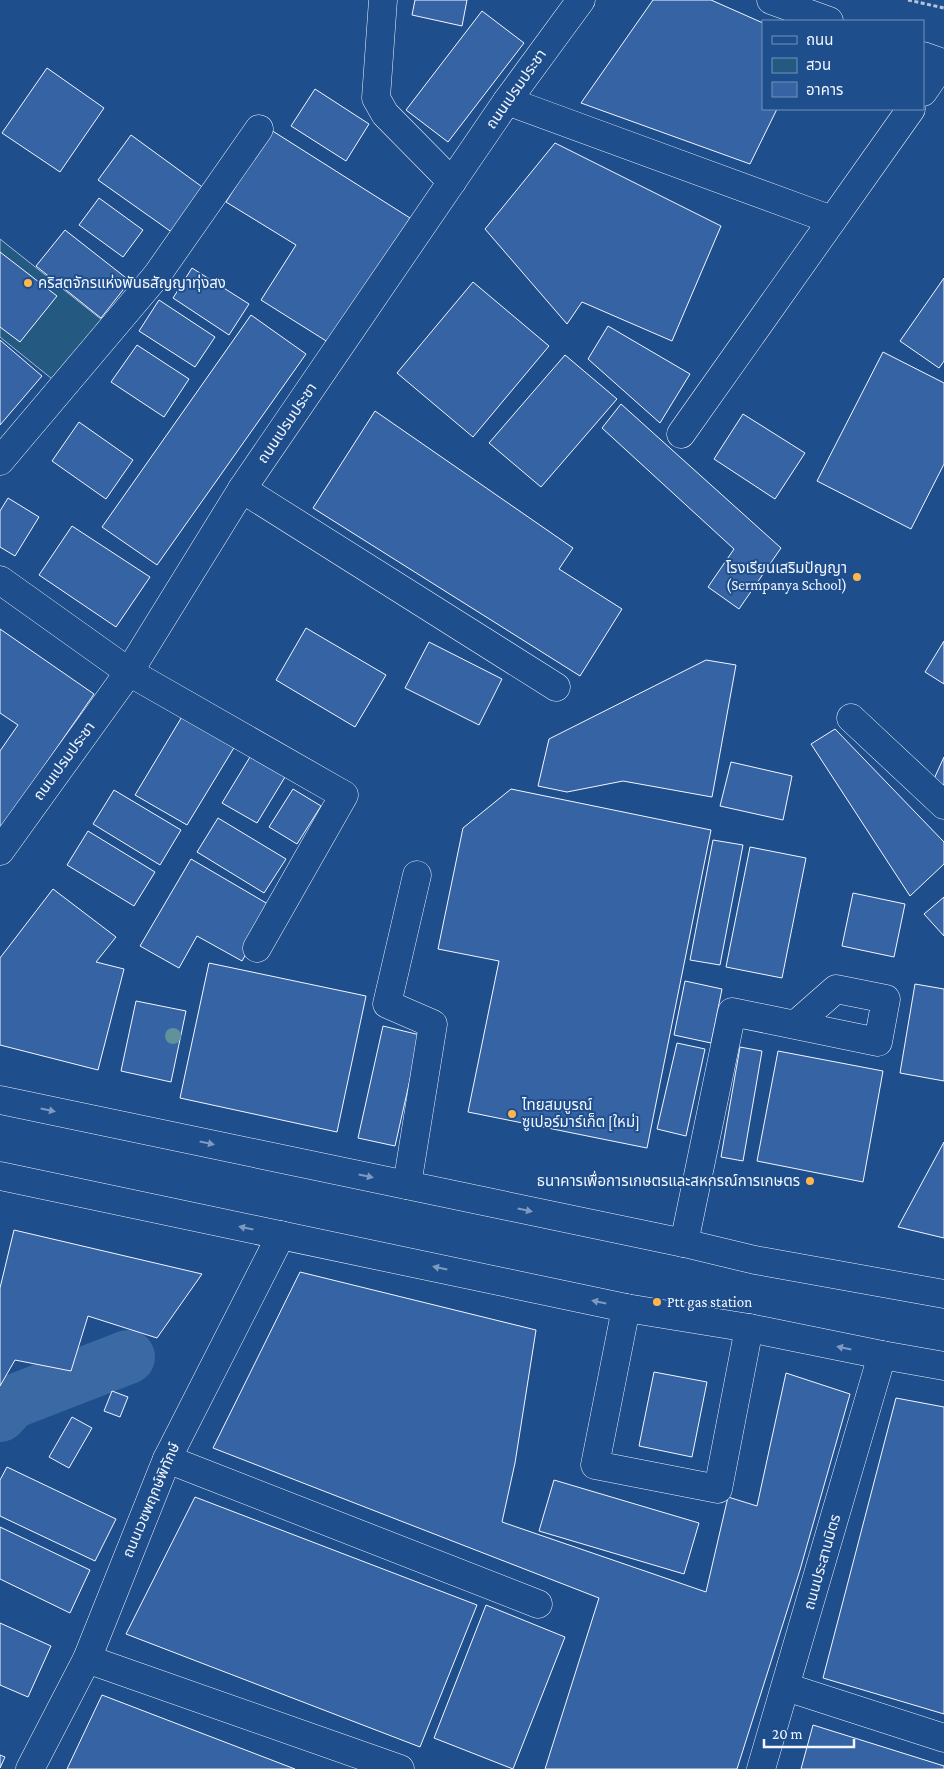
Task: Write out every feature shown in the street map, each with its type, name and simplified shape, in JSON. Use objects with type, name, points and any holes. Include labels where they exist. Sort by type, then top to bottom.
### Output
[{"type":"street","points":[[383,0],[376,98],[385,114],[452,182]]},
{"type":"street","name":"ถนนเปรมประชา","points":[[0,851],[129,672],[242,489],[507,101],[581,0]]},
{"type":"street","points":[[771,0],[826,20]]},
{"type":"street","points":[[924,56],[943,63],[924,91]]},
{"type":"street","points":[[507,101],[832,220]]},
{"type":"street","points":[[681,434],[910,110]]},
{"type":"street","points":[[0,461],[157,275],[260,128]]},
{"type":"street","points":[[242,489],[556,687]]},
{"type":"street","points":[[0,580],[129,672],[344,795],[257,948]]},
{"type":"street","points":[[851,718],[944,805]]},
{"type":"street","points":[[407,1185],[433,1024],[387,1004],[416,875]]},
{"type":"street","points":[[684,1244],[732,1012],[796,1025]]},
{"type":"street","points":[[0,1100],[755,1260],[944,1294]]},
{"type":"street","points":[[0,1176],[626,1308],[749,1328],[944,1366]]},
{"type":"street","name":"ถนนเวชพฤกษ์พิทักษ์","points":[[30,1769],[87,1659],[167,1459],[281,1235]]},
{"type":"street","points":[[755,1260],[944,1278]]},
{"type":"street","points":[[626,1308],[595,1465],[718,1489],[749,1328]]},
{"type":"street","name":"ถนนประสานมิตร","points":[[762,1769],[882,1355]]},
{"type":"street","points":[[167,1459],[538,1604]]},
{"type":"street","points":[[87,1659],[400,1769]]},
{"type":"street","points":[[786,1687],[944,1738]]},
{"type":"path","points":[[908,0],[944,8]]},
{"type":"green space","name":"คริสตจักรแห่งพันธสัญญาทุ่งสง","points":[[0,239],[112,328],[62,387],[0,337]]},
{"type":"building","points":[[415,0],[467,0],[462,26],[412,15]]},
{"type":"building","points":[[653,0],[711,0],[762,23],[762,110],[777,110],[750,164],[581,103]]},
{"type":"building","points":[[482,11],[524,43],[448,142],[406,110]]},
{"type":"building","points":[[47,68],[104,108],[60,172],[2,133]]},
{"type":"building","points":[[315,89],[369,124],[346,161],[291,126]]},
{"type":"building","points":[[271,130],[410,218],[331,344],[261,300],[296,245],[226,202]]},
{"type":"building","points":[[131,135],[205,189],[173,233],[98,180]]},
{"type":"building","points":[[555,143],[721,226],[672,341],[582,302],[567,324],[485,229]]},
{"type":"building","points":[[99,198],[143,230],[123,257],[79,225]]},
{"type":"building","points":[[65,230],[130,281],[101,318],[36,266]]},
{"type":"building","points":[[0,252],[57,296],[20,342],[0,327]]},
{"type":"building","points":[[192,268],[249,304],[229,335],[173,298]]},
{"type":"building","points":[[944,278],[944,361],[939,368],[900,341]]},
{"type":"building","points":[[473,282],[549,346],[473,437],[397,373]]},
{"type":"building","points":[[159,300],[215,337],[195,367],[139,331]]},
{"type":"building","points":[[251,315],[306,354],[157,565],[102,527]]},
{"type":"building","points":[[608,326],[690,374],[660,423],[588,359]]},
{"type":"building","points":[[0,340],[42,376],[0,425]]},
{"type":"building","points":[[137,345],[189,379],[164,417],[111,382]]},
{"type":"building","points":[[883,352],[944,383],[944,464],[911,529],[817,481]]},
{"type":"building","points":[[565,355],[617,399],[541,487],[489,443]]},
{"type":"building","points":[[621,404],[781,548],[739,609],[708,587],[734,549],[602,428]]},
{"type":"building","points":[[375,411],[573,548],[559,569],[622,609],[580,676],[313,508]]},
{"type":"building","points":[[743,414],[805,453],[775,499],[714,459]]},
{"type":"building","points":[[79,422],[133,460],[106,499],[52,461]]},
{"type":"building","points":[[8,498],[39,517],[15,556],[0,547],[0,511]]},
{"type":"building","points":[[72,526],[150,577],[116,627],[39,575]]},
{"type":"building","points":[[306,628],[386,675],[355,727],[276,680]]},
{"type":"building","points":[[0,629],[94,694],[0,830],[0,751],[18,725],[0,713]]},
{"type":"building","points":[[944,641],[944,684],[925,672]]},
{"type":"building","points":[[429,642],[502,679],[479,725],[405,688]]},
{"type":"building","points":[[706,660],[736,665],[712,797],[623,781],[567,792],[538,786],[549,739]]},
{"type":"building","points":[[183,715],[235,746],[187,825],[135,795]]},
{"type":"building","points":[[835,729],[944,842],[944,864],[910,896],[811,744]]},
{"type":"building","points":[[250,757],[285,777],[257,823],[222,803]]},
{"type":"building","points":[[944,757],[944,785],[933,781]]},
{"type":"building","points":[[731,762],[792,776],[783,820],[720,806]]},
{"type":"building","points":[[293,789],[321,806],[297,844],[269,827]]},
{"type":"building","points":[[511,789],[711,830],[647,1148],[468,1112],[499,961],[438,949],[463,828]]},
{"type":"building","points":[[114,790],[181,830],[160,865],[93,824]]},
{"type":"building","points":[[218,818],[286,859],[264,893],[197,852]]},
{"type":"building","points":[[88,831],[155,872],[134,906],[67,865]]},
{"type":"building","points":[[713,840],[743,845],[720,965],[690,960]]},
{"type":"building","points":[[750,847],[806,858],[782,978],[726,967]]},
{"type":"building","points":[[191,859],[273,907],[242,961],[197,936],[179,968],[140,946]]},
{"type":"building","points":[[53,889],[116,937],[96,962],[124,969],[98,1070],[0,1045],[0,958]]},
{"type":"building","points":[[853,893],[905,904],[894,957],[842,946]]},
{"type":"building","points":[[944,897],[944,936],[924,914]]},
{"type":"building","points":[[209,963],[366,996],[337,1132],[180,1098]]},
{"type":"building","points":[[685,981],[722,989],[711,1043],[674,1035]]},
{"type":"building","points":[[915,984],[944,989],[944,1081],[900,1073]]},
{"type":"building","points":[[136,1001],[186,1011],[171,1082],[121,1071]]},
{"type":"building","points":[[383,1026],[420,1035],[395,1146],[358,1138]]},
{"type":"building","points":[[677,1043],[705,1049],[686,1136],[657,1129]]},
{"type":"building","points":[[740,1047],[762,1051],[743,1161],[721,1157]]},
{"type":"building","points":[[778,1051],[883,1071],[863,1182],[757,1161]]},
{"type":"building","points":[[944,1142],[944,1238],[898,1227]]},
{"type":"building","points":[[14,1230],[202,1274],[157,1338],[88,1316],[71,1371],[15,1360],[0,1386],[0,1288]]},
{"type":"building","points":[[300,1272],[536,1330],[515,1463],[502,1522],[706,1592],[728,1497],[757,1506],[786,1373],[850,1394],[800,1570],[737,1769],[545,1769],[599,1598],[213,1448]]},
{"type":"building","points":[[654,1372],[707,1382],[692,1457],[639,1446]]},
{"type":"building","points":[[112,1391],[128,1397],[120,1417],[104,1411]]},
{"type":"building","points":[[896,1398],[944,1407],[944,1714],[823,1678]]},
{"type":"building","points":[[72,1417],[92,1428],[69,1468],[49,1457]]},
{"type":"building","points":[[7,1467],[116,1519],[95,1561],[0,1516],[0,1480]]},
{"type":"building","points":[[554,1480],[699,1523],[684,1574],[539,1531]]},
{"type":"building","points":[[195,1497],[477,1605],[420,1747],[126,1634]]},
{"type":"building","points":[[0,1527],[90,1570],[70,1613],[0,1579]]},
{"type":"building","points":[[486,1605],[565,1637],[513,1769],[434,1738]]},
{"type":"building","points":[[0,1623],[51,1646],[28,1697],[0,1685]]},
{"type":"building","points":[[102,1695],[295,1769],[67,1769]]},
{"type":"building","points":[[813,1725],[944,1766],[944,1769],[801,1769]]},
{"type":"building","points":[[0,1755],[5,1757],[0,1768]]},
{"type":"waterway","points":[[0,1415],[12,1402],[128,1357]]},
{"type":"place","name":"คริสตจักรแห่งพันธสัญญาทุ่งสง","points":[[28,283]]},
{"type":"place","name":"โรงเรียนเสริมปัญญา (Sermpanya School)","points":[[857,577]]},
{"type":"place","name":"ไทยสมบูรณ์ ซูเปอร์มาร์เก็ต [ใหม่]","points":[[512,1114]]},
{"type":"place","name":"ธนาคารเพื่อการเกษตรและสหกรณ์การเกษตร","points":[[810,1181]]},
{"type":"place","name":"Ptt gas station","points":[[657,1302]]}]
